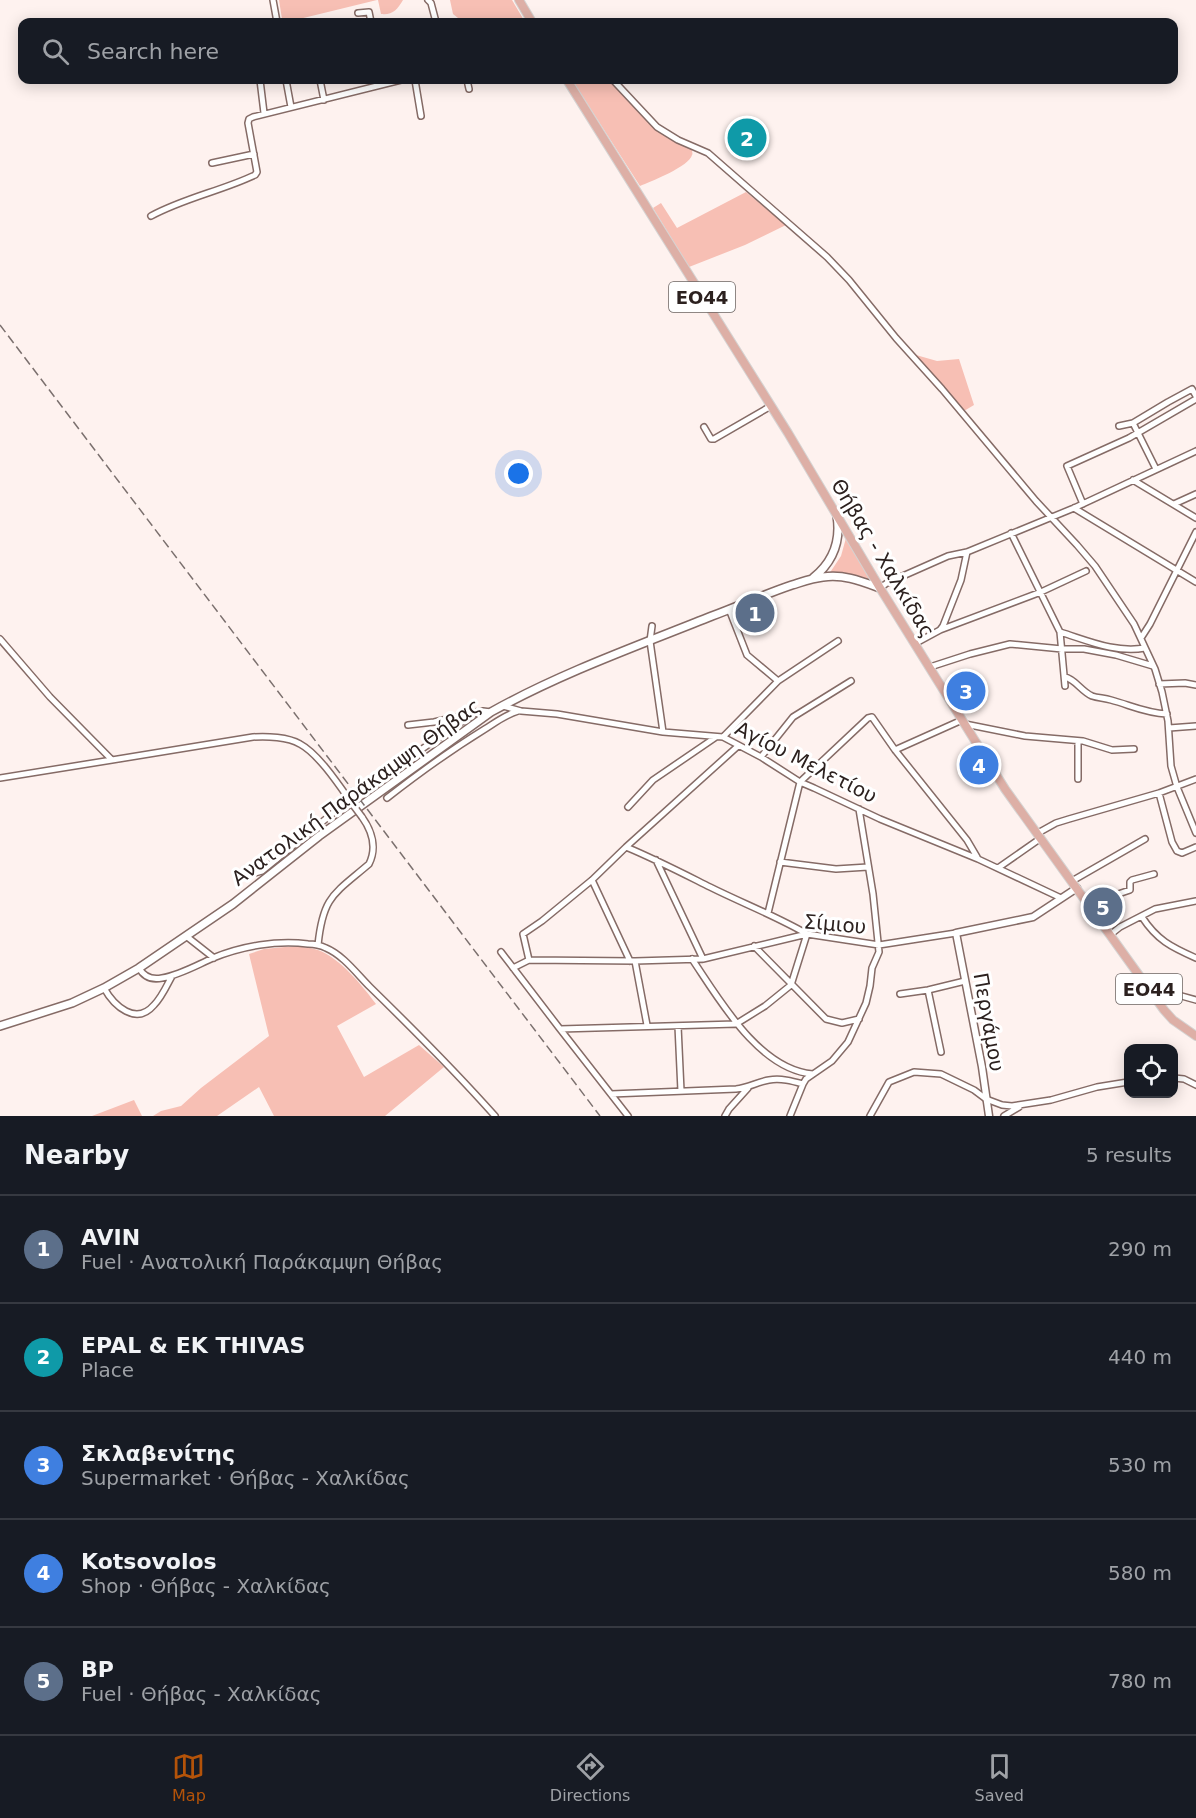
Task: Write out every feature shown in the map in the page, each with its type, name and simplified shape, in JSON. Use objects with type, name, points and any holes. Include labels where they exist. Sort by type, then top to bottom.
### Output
[{"type":"main road","points":[[519,0],[530,18]]},
{"type":"main road","name":"Θήβας - Χαλκίδας","points":[[570,84],[771,406],[880,588],[1005,789],[1149,989],[1173,1020],[1196,1036]]},
{"type":"main road","points":[[811,579],[825,567],[834,551],[838,539],[837,514]]},
{"type":"main road","name":"Ανατολική Παράκαμψη Θήβας","points":[[0,1026],[55,1009],[104,988],[140,968],[266,879],[357,808],[491,712],[503,706],[560,678],[772,592],[811,579],[846,576],[880,588]]},
{"type":"street","points":[[273,0],[275,18]]},
{"type":"street","points":[[429,0],[435,18]]},
{"type":"street","points":[[358,13],[369,12],[370,18]]},
{"type":"street","points":[[260,84],[264,113]]},
{"type":"street","points":[[287,84],[291,107]]},
{"type":"street","points":[[321,84],[324,100]]},
{"type":"street","points":[[151,216],[176,204],[226,188],[255,175],[257,172],[248,123],[252,117],[386,84]]},
{"type":"street","points":[[416,84],[421,116]]},
{"type":"street","points":[[468,84],[469,89]]},
{"type":"street","points":[[617,84],[657,127],[678,140],[708,153],[827,257],[1050,517],[1077,545],[1109,585],[1141,638],[1153,666],[1167,714],[1170,757],[1177,787],[1196,833]]},
{"type":"street","points":[[212,163],[254,154]]},
{"type":"street","points":[[1083,504],[1067,466],[1138,433],[1196,398],[1192,389],[1133,423],[1119,426]]},
{"type":"street","points":[[1168,402],[1174,412]]},
{"type":"street","points":[[705,427],[711,439],[714,439],[771,406]]},
{"type":"street","points":[[1133,423],[1156,469]]},
{"type":"street","points":[[880,588],[948,556],[967,552],[1074,508],[1196,451]]},
{"type":"street","points":[[1133,480],[1196,518]]},
{"type":"street","points":[[1174,504],[1196,494]]},
{"type":"street","points":[[1074,508],[1196,582]]},
{"type":"street","points":[[1141,638],[1196,532]]},
{"type":"street","points":[[1011,533],[1060,632],[1065,686]]},
{"type":"street","points":[[940,630],[950,612],[961,580],[967,552]]},
{"type":"street","points":[[916,643],[940,630],[1041,592],[1086,572]]},
{"type":"street","points":[[729,609],[747,655],[778,681]]},
{"type":"street","points":[[652,626],[650,641],[663,732]]},
{"type":"street","points":[[1060,632],[1110,648],[1132,650],[1145,648]]},
{"type":"street","points":[[0,639],[57,705],[112,760]]},
{"type":"street","points":[[628,807],[653,780],[720,737],[778,681],[838,641]]},
{"type":"street","points":[[930,667],[1010,644],[1074,648],[1116,655],[1153,666]]},
{"type":"street","points":[[1065,677],[1071,679],[1081,690],[1092,696],[1112,700],[1143,711],[1167,714]]},
{"type":"street","points":[[761,757],[793,717],[851,681]]},
{"type":"street","points":[[1160,686],[1185,683],[1196,686]]},
{"type":"street","name":"Αγίου Μελετίου","points":[[503,706],[521,711],[557,714],[663,732],[720,737],[761,757],[800,782],[880,819],[998,867],[1061,898]]},
{"type":"street","points":[[387,798],[470,738],[510,713],[521,711]]},
{"type":"street","points":[[373,786],[403,762],[476,712]]},
{"type":"street","points":[[408,725],[434,722],[476,712],[491,712]]},
{"type":"street","points":[[768,914],[800,782],[868,718],[875,719],[895,750],[966,840],[978,859]]},
{"type":"street","points":[[895,750],[963,722],[1025,736],[1078,741],[1112,750],[1134,748]]},
{"type":"street","points":[[1169,728],[1196,726]]},
{"type":"street","points":[[0,778],[254,737],[275,737],[300,744],[321,763],[362,817],[370,831],[373,847],[369,864],[333,894],[328,902],[321,919],[318,945]]},
{"type":"street","points":[[1078,741],[1078,780]]},
{"type":"street","points":[[513,968],[529,960],[523,934],[592,880],[738,746]]},
{"type":"street","points":[[998,867],[1056,823],[1196,780]]},
{"type":"street","points":[[1159,793],[1172,842],[1177,851],[1182,853],[1196,847]]},
{"type":"street","points":[[249,872],[262,871],[351,803]]},
{"type":"street","points":[[790,1116],[803,1084],[832,1061],[844,1047],[859,1019],[868,994],[872,969],[879,952],[859,809]]},
{"type":"street","points":[[1061,898],[1075,885],[1146,839]]},
{"type":"street","points":[[560,1029],[736,1024],[765,1006],[791,985],[807,934],[626,847]]},
{"type":"street","points":[[655,859],[703,959]]},
{"type":"street","points":[[780,862],[836,869],[868,867]]},
{"type":"street","points":[[1089,904],[1130,890],[1132,880],[1154,874]]},
{"type":"street","points":[[592,880],[633,961],[647,1026]]},
{"type":"street","name":"Σίμιου","points":[[529,960],[703,959],[807,934],[879,945],[956,933],[1033,917],[1061,898]]},
{"type":"street","points":[[1110,934],[1155,909],[1196,901]]},
{"type":"street","points":[[1142,917],[1155,935],[1166,944],[1196,958]]},
{"type":"street","name":"Περγάμου","points":[[956,933],[982,1067],[989,1116]]},
{"type":"street","points":[[186,936],[214,958]]},
{"type":"street","points":[[140,968],[148,978],[162,978],[231,951],[272,944],[296,943],[327,948],[457,1073],[495,1116]]},
{"type":"street","points":[[754,946],[826,1019],[842,1023],[859,1019]]},
{"type":"street","points":[[501,952],[628,1116]]},
{"type":"street","points":[[692,959],[736,1024],[754,1044],[793,1069],[813,1074]]},
{"type":"street","points":[[104,988],[114,1004],[121,1009],[132,1013],[145,1012],[154,1006],[172,976]]},
{"type":"street","points":[[900,994],[965,981]]},
{"type":"street","points":[[1149,989],[1164,988],[1178,995],[1196,999]]},
{"type":"street","points":[[928,990],[941,1052]]},
{"type":"street","points":[[678,1026],[681,1091]]},
{"type":"street","points":[[870,1116],[889,1082],[914,1072],[941,1074],[974,1089],[986,1099],[1002,1106],[1051,1100],[1097,1087],[1124,1083]]},
{"type":"street","points":[[1178,1078],[1196,1085]]},
{"type":"street","points":[[724,1116],[748,1088],[758,1083],[786,1079],[803,1084]]},
{"type":"street","points":[[611,1094],[748,1088]]},
{"type":"street","points":[[1004,1116],[1023,1105]]},
{"type":"shaded area","points":[[279,0],[377,0],[303,18],[282,18]]},
{"type":"shaded area","points":[[378,0],[403,0],[394,11],[381,14]]},
{"type":"shaded area","points":[[450,0],[512,0],[523,18],[458,18],[453,14]]},
{"type":"shaded area","points":[[575,84],[612,84],[653,127],[692,150],[690,159],[684,164],[640,186]]},
{"type":"shaded area","points":[[746,192],[786,225],[745,245],[689,267],[653,208],[661,203],[677,228]]},
{"type":"shaded area","points":[[916,355],[937,361],[959,359],[974,405],[964,411]]},
{"type":"shaded area","points":[[846,538],[871,581],[851,574],[829,574],[841,556]]},
{"type":"shaded area","points":[[310,948],[335,959],[364,988],[376,1004],[337,1026],[364,1077],[419,1045],[444,1067],[385,1116],[274,1116],[259,1087],[217,1116],[153,1116],[161,1111],[181,1106],[269,1036],[249,954],[264,949]]},
{"type":"shaded area","points":[[134,1100],[142,1116],[92,1116]]},
{"type":"railway","points":[[0,325],[600,1116]]},
{"type":"place","name":"EPAL & EK THIVAS","points":[[747,138]]},
{"type":"place","name":"AVIN","points":[[755,613]]},
{"type":"place","name":"Σκλαβενίτης","points":[[966,691]]},
{"type":"place","name":"Kotsovolos","points":[[979,765]]},
{"type":"place","name":"BP","points":[[1103,907]]}]
